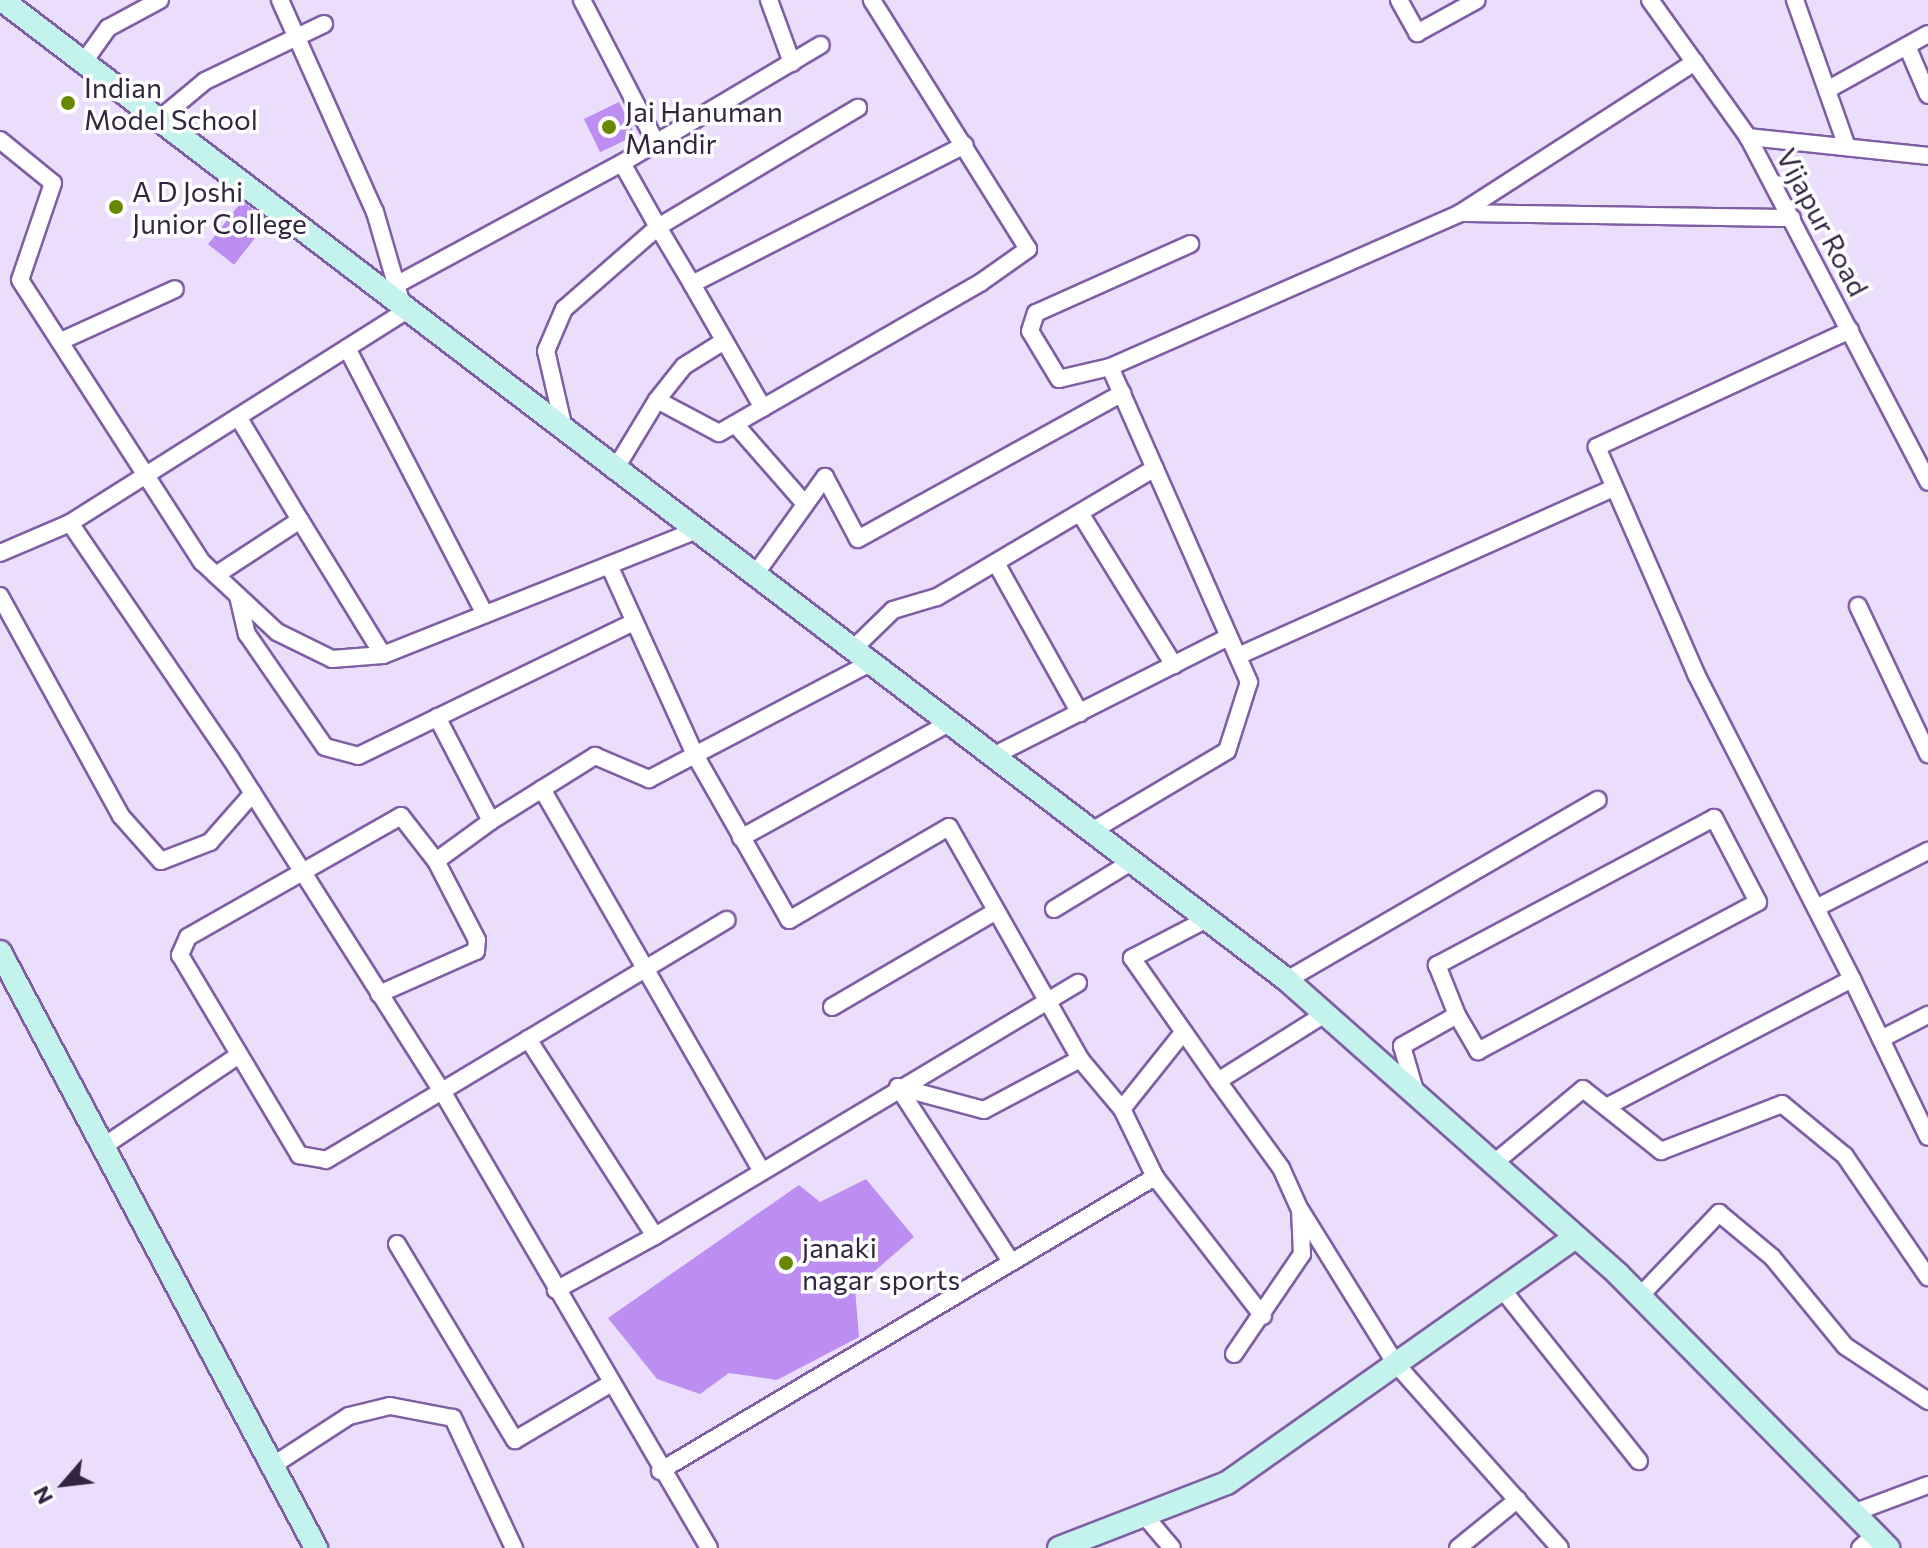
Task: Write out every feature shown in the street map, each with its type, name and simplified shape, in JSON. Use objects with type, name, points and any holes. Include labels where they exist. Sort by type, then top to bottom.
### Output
[{"type":"street","points":[[2,0],[404,312],[1287,980],[1640,1296],[1853,1513],[1874,1544]]},
{"type":"street","points":[[83,63],[108,28],[160,0]]},
{"type":"street","points":[[280,0],[375,212],[404,312]]},
{"type":"street","points":[[582,0],[656,143]]},
{"type":"street","points":[[769,0],[792,63]]},
{"type":"street","points":[[657,400],[719,433],[980,283],[1028,249],[872,0]]},
{"type":"street","points":[[1399,0],[1417,33],[1477,0]]},
{"type":"street","name":"Vijapur Road","points":[[1650,0],[1748,137],[1928,482]]},
{"type":"street","points":[[1795,0],[1847,147]]},
{"type":"street","points":[[157,121],[205,81],[324,24]]},
{"type":"street","points":[[1827,90],[1928,34]]},
{"type":"street","points":[[396,285],[622,163],[821,45]]},
{"type":"street","points":[[1907,46],[1928,95]]},
{"type":"street","points":[[1190,244],[1036,313],[1030,331],[1059,379],[1110,367],[1460,213],[1695,62]]},
{"type":"street","points":[[565,434],[546,351],[564,309],[658,227],[858,108]]},
{"type":"street","points":[[1748,137],[1928,156]]},
{"type":"street","points":[[0,140],[53,183],[20,280],[216,575],[277,632],[332,659],[383,655],[695,531]]},
{"type":"street","points":[[692,284],[965,145]]},
{"type":"street","points":[[622,163],[763,408]]},
{"type":"street","points":[[1460,213],[1792,218]]},
{"type":"street","points":[[61,341],[175,289]]},
{"type":"street","points":[[0,553],[70,523],[404,312]]},
{"type":"street","points":[[1850,330],[1597,447],[1696,674],[1852,979],[1928,1137]]},
{"type":"street","points":[[614,471],[657,400],[684,366],[724,341]]},
{"type":"street","points":[[347,348],[485,614]]},
{"type":"street","points":[[1092,831],[1227,751],[1249,682],[1110,367]]},
{"type":"street","points":[[754,576],[825,477],[858,539],[1122,393]]},
{"type":"street","points":[[238,417],[383,655]]},
{"type":"street","points":[[735,424],[805,504]]},
{"type":"street","points":[[436,861],[491,821],[595,756],[649,779],[695,755],[861,656],[893,610],[937,597],[1155,468]]},
{"type":"street","points":[[1238,656],[1614,488]]},
{"type":"street","points":[[1080,513],[1174,665]]},
{"type":"street","points":[[216,575],[300,520]]},
{"type":"street","points":[[70,523],[253,793],[442,1091],[660,1471],[709,1548]]},
{"type":"street","points":[[996,563],[1080,713]]},
{"type":"street","points":[[609,565],[695,755],[789,920],[949,827],[1080,1059],[1122,1109],[1155,1177],[1263,1316]]},
{"type":"street","points":[[0,596],[121,816],[161,861],[210,842],[253,793]]},
{"type":"street","points":[[238,596],[247,634],[325,747],[358,756],[634,622]]},
{"type":"street","points":[[1858,606],[1928,754]]},
{"type":"street","points":[[993,756],[1229,637]]},
{"type":"street","points":[[437,717],[491,821]]},
{"type":"street","points":[[741,838],[949,723]]},
{"type":"street","points":[[542,789],[762,1171]]},
{"type":"street","points":[[1287,980],[1598,800]]},
{"type":"street","points":[[379,994],[476,951],[477,940],[436,861],[401,816],[179,945],[239,1055],[299,1155],[313,1162],[442,1091],[727,920]]},
{"type":"street","points":[[1714,818],[1758,902],[1478,1051],[1457,1015],[1437,965],[1714,818]]},
{"type":"street","points":[[1816,908],[1928,851]]},
{"type":"street","points":[[1054,909],[1133,861]]},
{"type":"street","points":[[832,1007],[996,911]]},
{"type":"street","points":[[1209,918],[1132,958],[1181,1035],[1281,1168],[1300,1210],[1396,1364],[1560,1548]]},
{"type":"street","points":[[0,954],[275,1464],[316,1548]]},
{"type":"street","points":[[1606,1107],[1852,979]]},
{"type":"street","points":[[556,1290],[655,1236],[898,1087],[1078,983]]},
{"type":"street","points":[[1218,1081],[1325,1014]]},
{"type":"street","points":[[1416,1095],[1402,1046],[1457,1015]]},
{"type":"street","points":[[1881,1039],[1928,1015]]},
{"type":"street","points":[[1122,1109],[1181,1035]]},
{"type":"street","points":[[528,1039],[655,1236]]},
{"type":"street","points":[[104,1146],[239,1055]]},
{"type":"street","points":[[898,1087],[984,1110],[1080,1059]]},
{"type":"street","points":[[898,1087],[1011,1262]]},
{"type":"street","points":[[1493,1164],[1583,1089],[1661,1151],[1782,1104],[1845,1156],[1928,1277]]},
{"type":"street","points":[[1911,1102],[1928,1094]]},
{"type":"street","points":[[660,1471],[1155,1177]]},
{"type":"street","points":[[1234,1354],[1263,1316],[1302,1254],[1300,1210]]},
{"type":"street","points":[[1640,1296],[1719,1213],[1772,1257],[1845,1346],[1928,1401]]},
{"type":"street","points":[[1059,1548],[1227,1483],[1576,1237]]},
{"type":"street","points":[[397,1244],[515,1440],[610,1384]]},
{"type":"street","points":[[1502,1289],[1639,1461]]},
{"type":"street","points":[[275,1464],[349,1416],[376,1409],[390,1406],[453,1418],[514,1548]]},
{"type":"street","points":[[1853,1513],[1928,1485]]},
{"type":"street","points":[[1458,1548],[1518,1499]]},
{"type":"street","points":[[1144,1515],[1172,1548]]},
{"type":"building","name":"Jai Hanuman Mandir","points":[[619,102],[635,135],[600,152],[584,119]]},
{"type":"building","points":[[242,201],[268,221],[234,265],[208,244]]},
{"type":"building","name":"janaki nagar sports","points":[[866,1179],[914,1237],[855,1288],[859,1337],[777,1380],[729,1373],[700,1394],[657,1379],[608,1318],[799,1185],[820,1202]]},
{"type":"place","name":"Indian Model School","points":[[68,103]]},
{"type":"place","name":"Jai Hanuman Mandir","points":[[609,127]]},
{"type":"place","name":"A D Joshi Junior College","points":[[116,207]]},
{"type":"place","name":"janaki nagar sports","points":[[786,1263]]}]
